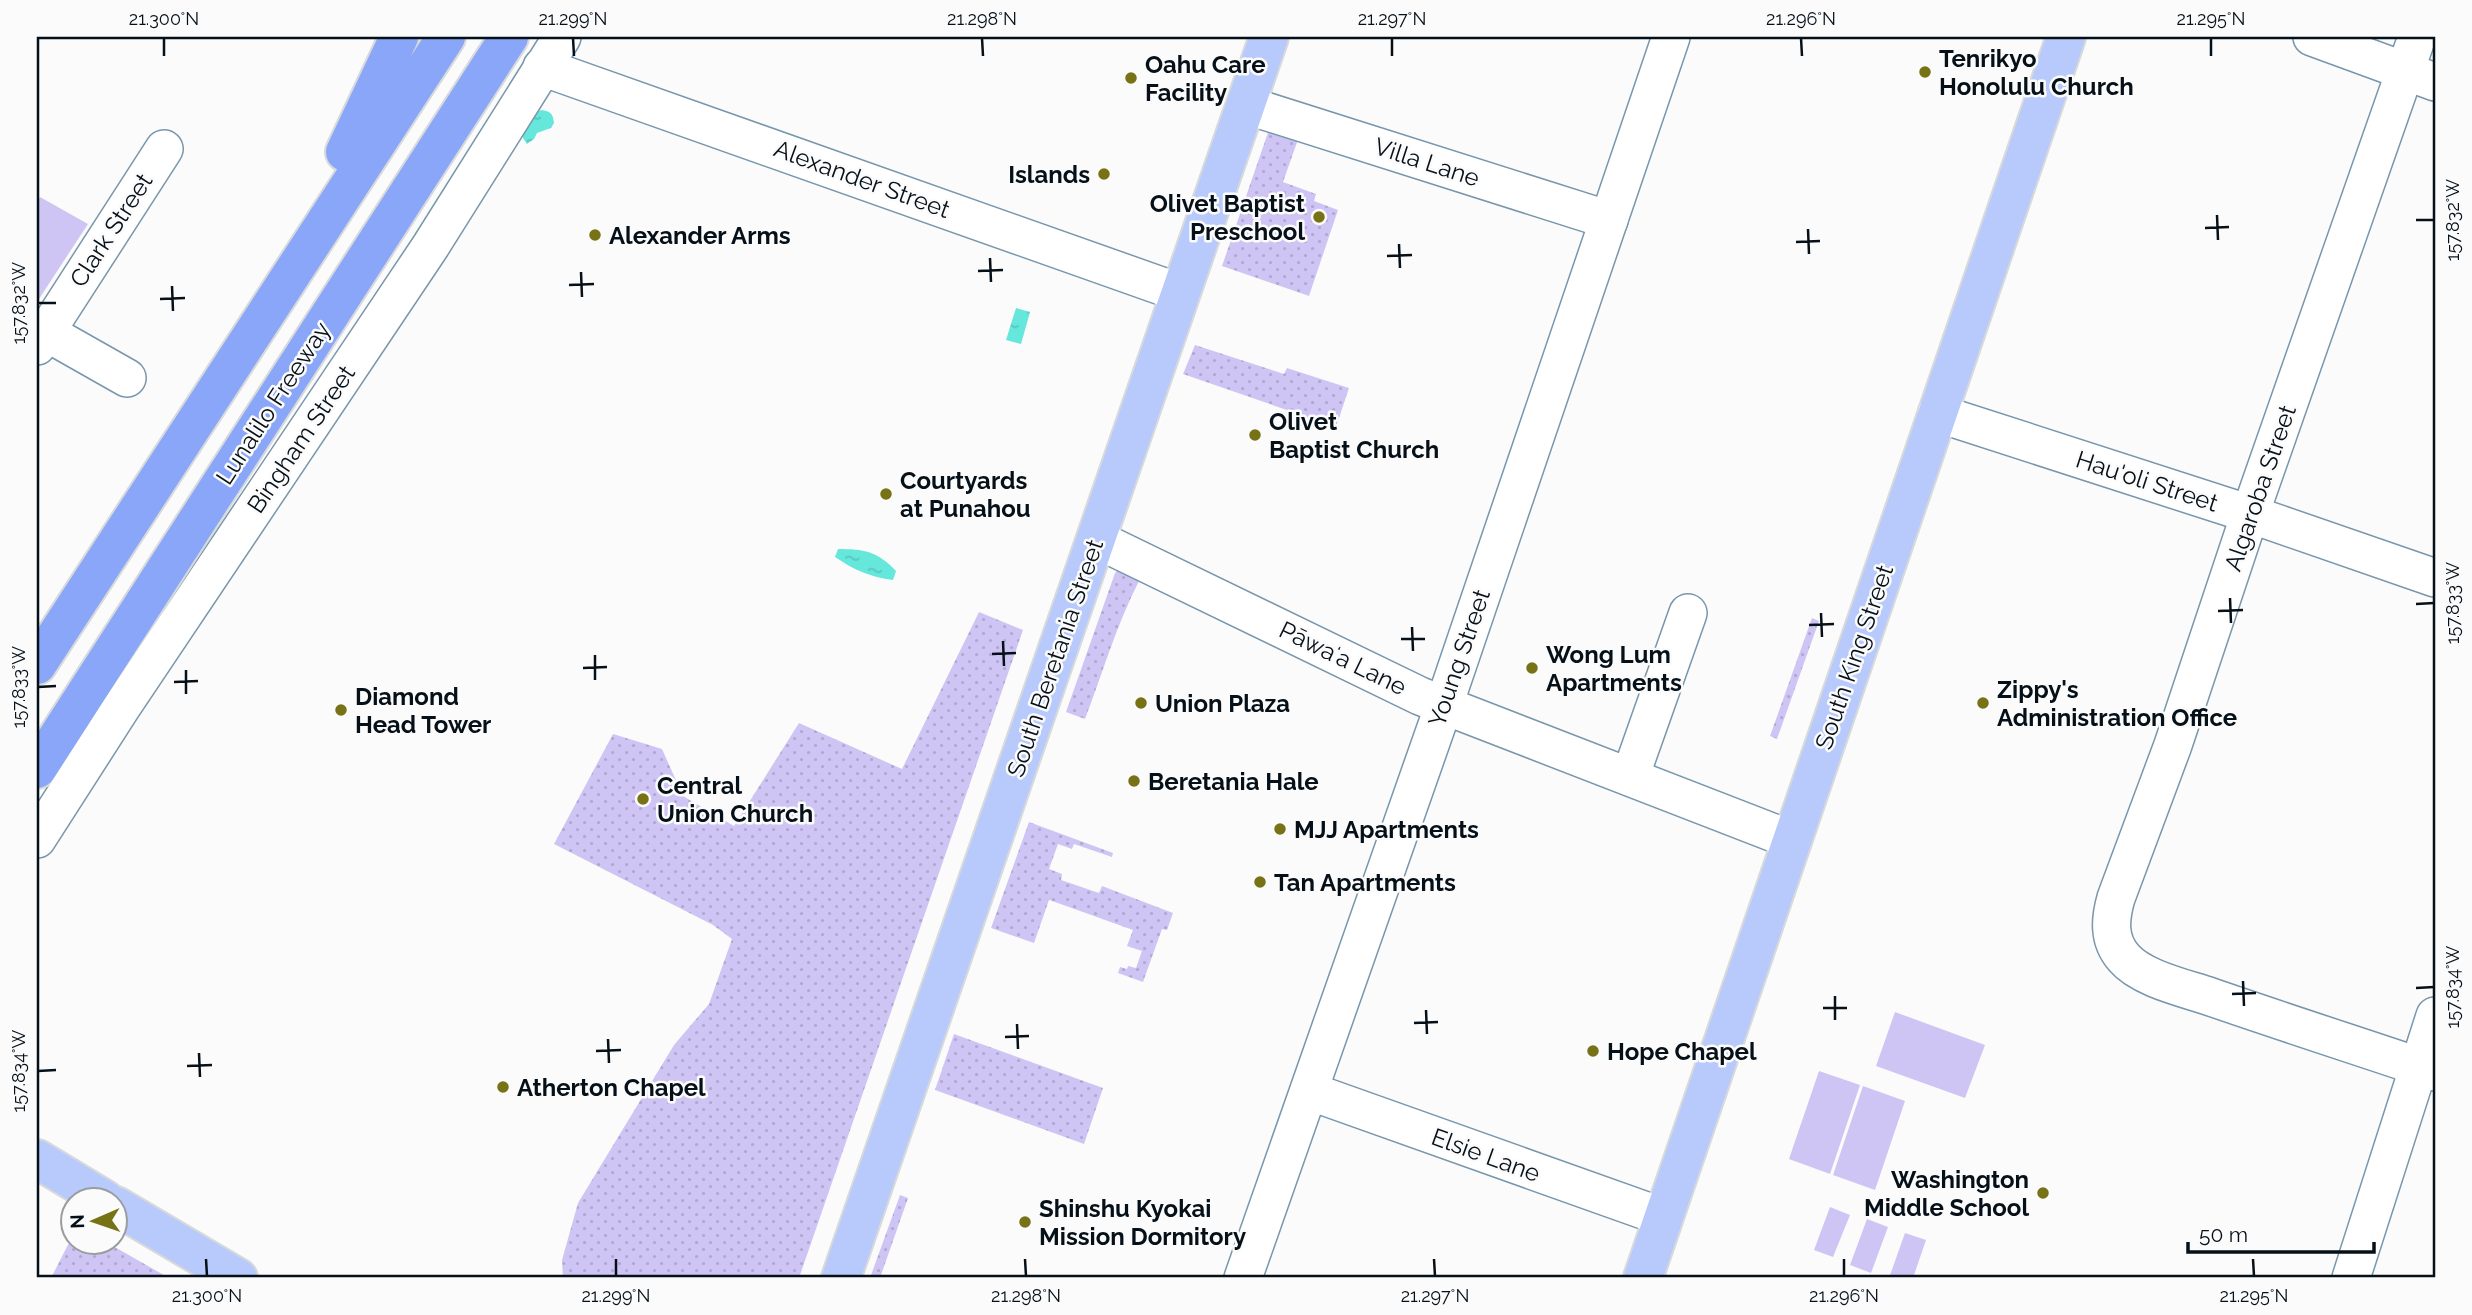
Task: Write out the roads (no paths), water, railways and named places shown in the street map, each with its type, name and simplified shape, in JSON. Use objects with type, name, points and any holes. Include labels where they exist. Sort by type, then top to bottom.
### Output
[{"type":"highway","points":[[264,312],[368,106],[399,37]]},
{"type":"highway","points":[[37,665],[264,312],[446,37]]},
{"type":"highway","name":"Lunalilo Freeway","points":[[37,769],[509,37]]},
{"type":"main road","name":"South Beretania Street","points":[[841,1278],[1269,37]]},
{"type":"main road","name":"South King Street","points":[[1643,1278],[2066,37]]},
{"type":"main road","points":[[37,1159],[83,1186]]},
{"type":"main road","points":[[130,1214],[238,1278]]},
{"type":"street","name":"Bingham Street","points":[[37,839],[121,708],[430,247],[562,37]]},
{"type":"street","name":"Young Street","points":[[1243,1278],[1444,705],[1671,37]]},
{"type":"street","points":[[2312,37],[2420,76]]},
{"type":"street","name":"Algaroba Street","points":[[2417,37],[2420,76],[2250,514],[2173,745],[2111,918],[2113,941],[2122,957],[2145,974],[2428,1070]]},
{"type":"street","name":"Alexander Street","points":[[542,67],[1181,293]]},
{"type":"street","name":"Villa Lane","points":[[1246,105],[1609,220]]},
{"type":"street","name":"Clark Street","points":[[40,335],[164,149]]},
{"type":"street","points":[[40,335],[127,378]]},
{"type":"street","name":"Hau'oli Street","points":[[1937,413],[2250,514],[2435,578]]},
{"type":"street","name":"Pāwaʻa Lane","points":[[1096,539],[1420,696],[1792,840]]},
{"type":"street","points":[[1630,777],[1688,613]]},
{"type":"street","points":[[2355,1277],[2428,1070],[2435,1016]]},
{"type":"street","name":"Elsie Lane","points":[[1309,1091],[1663,1217]]},
{"type":"water","points":[[541,110],[551,114],[554,123],[551,128],[537,133],[527,144],[521,135],[534,114]]},
{"type":"water","points":[[1016,308],[1030,312],[1021,344],[1006,340]]},
{"type":"water","points":[[838,549],[876,555],[896,571],[893,580],[870,575],[849,566],[835,557]]},
{"type":"place","name":"Tenrikyo Honolulu Church","points":[[1925,72]]},
{"type":"place","name":"Oahu Care Facility","points":[[1131,78]]},
{"type":"place","name":"Islands","points":[[1104,174]]},
{"type":"place","name":"Olivet Baptist Preschool","points":[[1319,217]]},
{"type":"place","name":"Alexander Arms","points":[[595,235]]},
{"type":"place","name":"Olivet Baptist Church","points":[[1255,435]]},
{"type":"place","name":"Courtyards at Punahou","points":[[886,494]]},
{"type":"place","name":"Wong Lum Apartments","points":[[1532,668]]},
{"type":"place","name":"Union Plaza","points":[[1141,703]]},
{"type":"place","name":"Zippy's Administration Office","points":[[1983,703]]},
{"type":"place","name":"Diamond Head Tower","points":[[341,710]]},
{"type":"place","name":"Beretania Hale","points":[[1134,781]]},
{"type":"place","name":"Central Union Church","points":[[643,799]]},
{"type":"place","name":"MJJ Apartments","points":[[1280,829]]},
{"type":"place","name":"Tan Apartments","points":[[1260,882]]},
{"type":"place","name":"Hope Chapel","points":[[1593,1051]]},
{"type":"place","name":"Atherton Chapel","points":[[503,1087]]},
{"type":"place","name":"Washington Middle School","points":[[2043,1193]]},
{"type":"place","name":"Shinshu Kyokai Mission Dormitory","points":[[1025,1222]]}]
